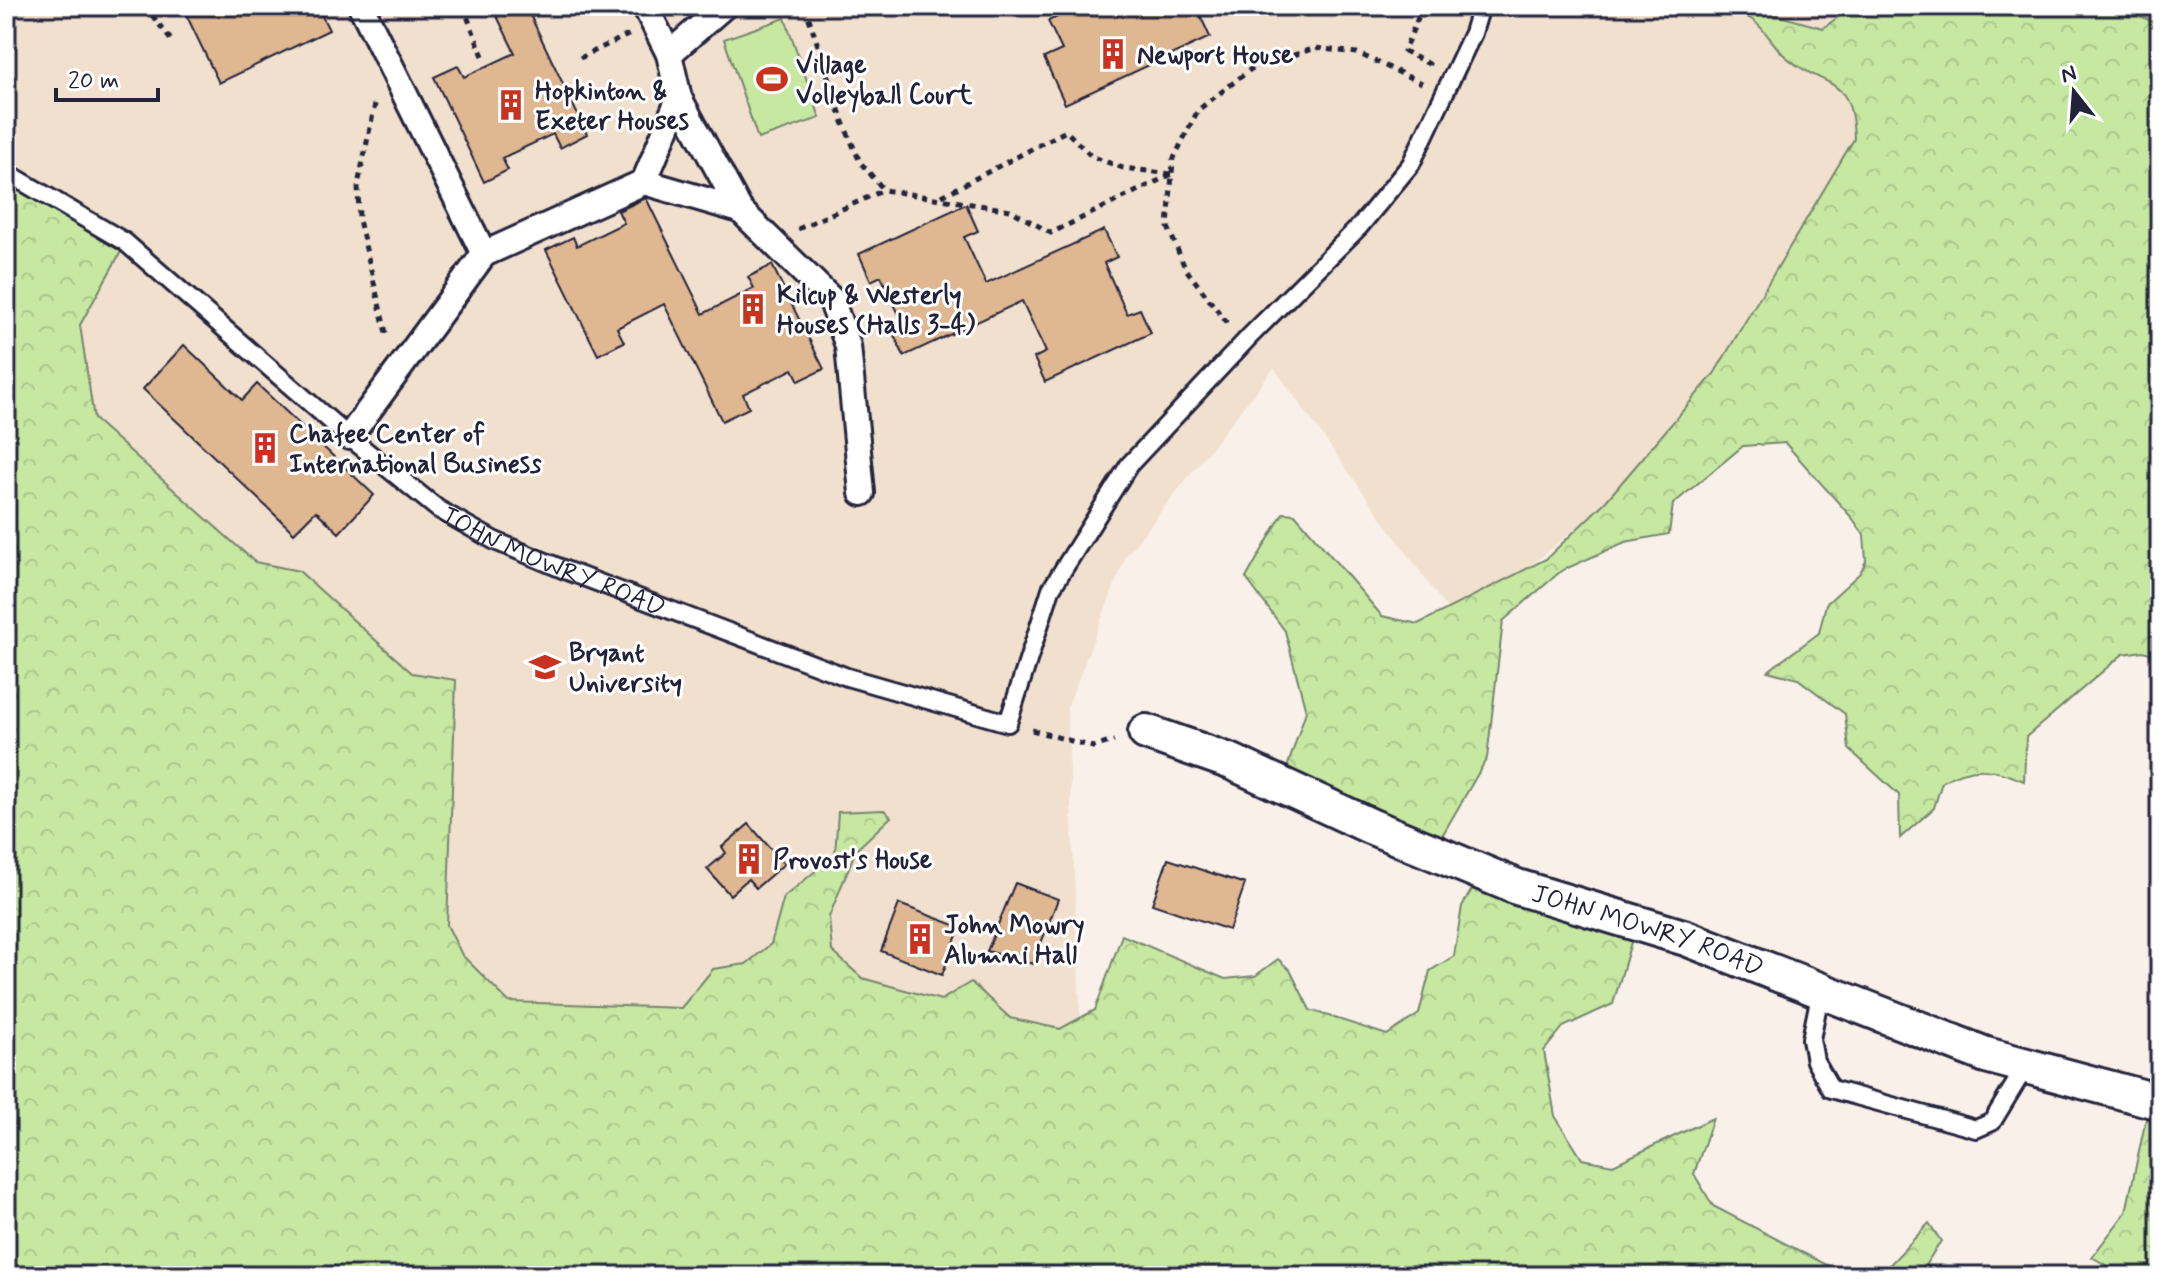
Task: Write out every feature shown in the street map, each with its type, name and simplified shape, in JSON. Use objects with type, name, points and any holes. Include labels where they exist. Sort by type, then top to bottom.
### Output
[{"type":"street","points":[[361,6],[484,254]]},
{"type":"street","points":[[669,54],[724,6]]},
{"type":"street","points":[[650,14],[669,54],[679,98],[740,210],[831,299],[848,346],[862,493]]},
{"type":"street","points":[[644,182],[679,98]]},
{"type":"street","points":[[349,437],[484,254],[644,182],[740,210]]},
{"type":"street","name":"JOHN MOWRY ROAD","points":[[1146,732],[1232,762],[1370,826],[1517,887],[1686,938],[1986,1055],[2160,1102]]},
{"type":"lane","points":[[1008,723],[1051,589],[1129,465],[1250,336],[1360,226],[1411,164],[1473,33],[1481,6]]},
{"type":"lane","name":"JOHN MOWRY ROAD","points":[[6,172],[125,242],[349,437],[438,509],[495,541],[847,677],[1008,723]]},
{"type":"lane","points":[[1821,990],[1811,1039],[1815,1061],[1831,1089],[1976,1129],[1992,1122],[2026,1066]]},
{"type":"path","points":[[145,6],[174,44]]},
{"type":"path","points":[[463,6],[483,56]]},
{"type":"path","points":[[805,6],[854,149],[860,162],[884,190]]},
{"type":"path","points":[[1250,336],[1223,321],[1185,268],[1168,227],[1173,160],[1198,110],[1251,69],[1315,48],[1357,53],[1422,84],[1429,64],[1404,51],[1423,6]]},
{"type":"path","points":[[580,58],[650,14]]},
{"type":"path","points":[[385,56],[358,196],[359,220],[396,375]]},
{"type":"path","points":[[940,198],[1066,131],[1091,156],[1123,168],[1172,174]]},
{"type":"path","points":[[772,241],[884,190],[1010,210],[1051,233],[1172,174]]},
{"type":"path","points":[[1008,723],[1093,747],[1146,732]]},
{"type":"shaded area","name":"Bryant University","points":[[6,6],[2028,6],[1798,308],[1638,476],[1459,626],[1274,368],[1126,556],[1067,708],[1083,1075],[6,1254]]},
{"type":"green space","points":[[1697,6],[1742,6],[1823,28],[1854,6],[2118,6],[2160,25],[2160,656],[2143,651],[2123,654],[2026,737],[2024,781],[1983,770],[1953,776],[1942,782],[1934,808],[1900,838],[1899,795],[1849,749],[1845,714],[1798,679],[1768,671],[1819,633],[1826,604],[1860,573],[1866,561],[1864,535],[1785,443],[1743,446],[1673,504],[1669,534],[1625,542],[1561,571],[1503,621],[1487,758],[1435,848],[1279,792],[1306,711],[1285,631],[1246,578],[1283,513],[1295,514],[1382,616],[1418,624],[1546,559],[1606,501],[1714,374],[1854,139],[1852,117],[1842,92],[1785,56],[1751,19]]},
{"type":"green space","name":"Village Volleyball Court","points":[[785,18],[820,118],[758,139],[724,39]]},
{"type":"green space","points":[[6,178],[123,248],[80,325],[94,419],[255,562],[299,571],[412,673],[456,680],[447,925],[462,955],[509,1002],[681,1008],[713,969],[746,964],[771,944],[784,897],[835,855],[838,812],[884,810],[891,817],[856,850],[829,917],[832,951],[862,978],[941,1000],[971,982],[1010,1018],[1060,1029],[1095,1010],[1122,935],[1225,979],[1255,976],[1278,959],[1290,970],[1310,1010],[1387,1035],[1419,1014],[1430,971],[1454,956],[1462,906],[1484,869],[1636,925],[1613,1004],[1563,1027],[1544,1051],[1555,1116],[1582,1159],[1613,1165],[1713,1118],[1694,1174],[1713,1206],[1848,1276],[6,1276]]},
{"type":"green space","points":[[2149,1105],[2160,1107],[2160,1276],[2125,1276],[2092,1257],[2126,1212]]},
{"type":"green space","points":[[1929,1223],[1941,1241],[1918,1276],[1848,1276],[1882,1273]]},
{"type":"building","points":[[182,6],[317,6],[329,30],[219,83]]},
{"type":"building","name":"Hopkinton & Exeter Houses","points":[[492,6],[555,6],[531,17],[587,134],[560,148],[553,134],[502,158],[508,170],[484,182],[434,77],[458,66],[464,77],[515,53]]},
{"type":"building","name":"Newport House","points":[[1082,6],[1196,6],[1210,37],[1065,104],[1044,58],[1062,50],[1048,21]]},
{"type":"building","name":"Kilcup & Westerly Houses (Halls 3-4)","points":[[646,198],[703,314],[754,288],[748,277],[772,265],[824,369],[799,381],[793,369],[743,394],[749,408],[722,421],[664,304],[617,328],[624,342],[598,355],[546,250],[573,237],[577,246],[624,223],[618,211]]},
{"type":"building","points":[[966,204],[978,231],[964,237],[986,284],[1104,230],[1117,257],[1104,263],[1127,314],[1140,309],[1151,333],[1045,382],[1034,358],[1046,352],[1022,301],[904,356],[891,329],[903,323],[881,276],[871,281],[859,254]]},
{"type":"building","name":"Chafee Center of International Business","points":[[184,345],[242,400],[257,384],[374,495],[339,533],[316,511],[294,533],[143,389]]},
{"type":"building","name":"Provost's House","points":[[749,824],[784,864],[756,888],[748,879],[730,895],[707,869],[726,853],[722,847]]},
{"type":"building","points":[[1168,859],[1245,884],[1229,930],[1152,904]]},
{"type":"building","points":[[1015,883],[1058,899],[1033,964],[987,951]]},
{"type":"building","name":"John Mowry Alumni Hall","points":[[899,904],[960,927],[942,975],[881,951]]},
{"type":"place","name":"Newport House","points":[[1113,54]]},
{"type":"place","name":"Village Volleyball Court","points":[[772,79]]},
{"type":"place","name":"Hopkinton & Exeter Houses","points":[[511,105]]},
{"type":"place","name":"Kilcup & Westerly Houses (Halls 3-4)","points":[[753,309]]},
{"type":"place","name":"Chafee Center of International Business","points":[[265,448]]},
{"type":"place","name":"Bryant University","points":[[545,667]]},
{"type":"place","name":"Provost's House","points":[[749,859]]},
{"type":"place","name":"John Mowry Alumni Hall","points":[[920,939]]}]
